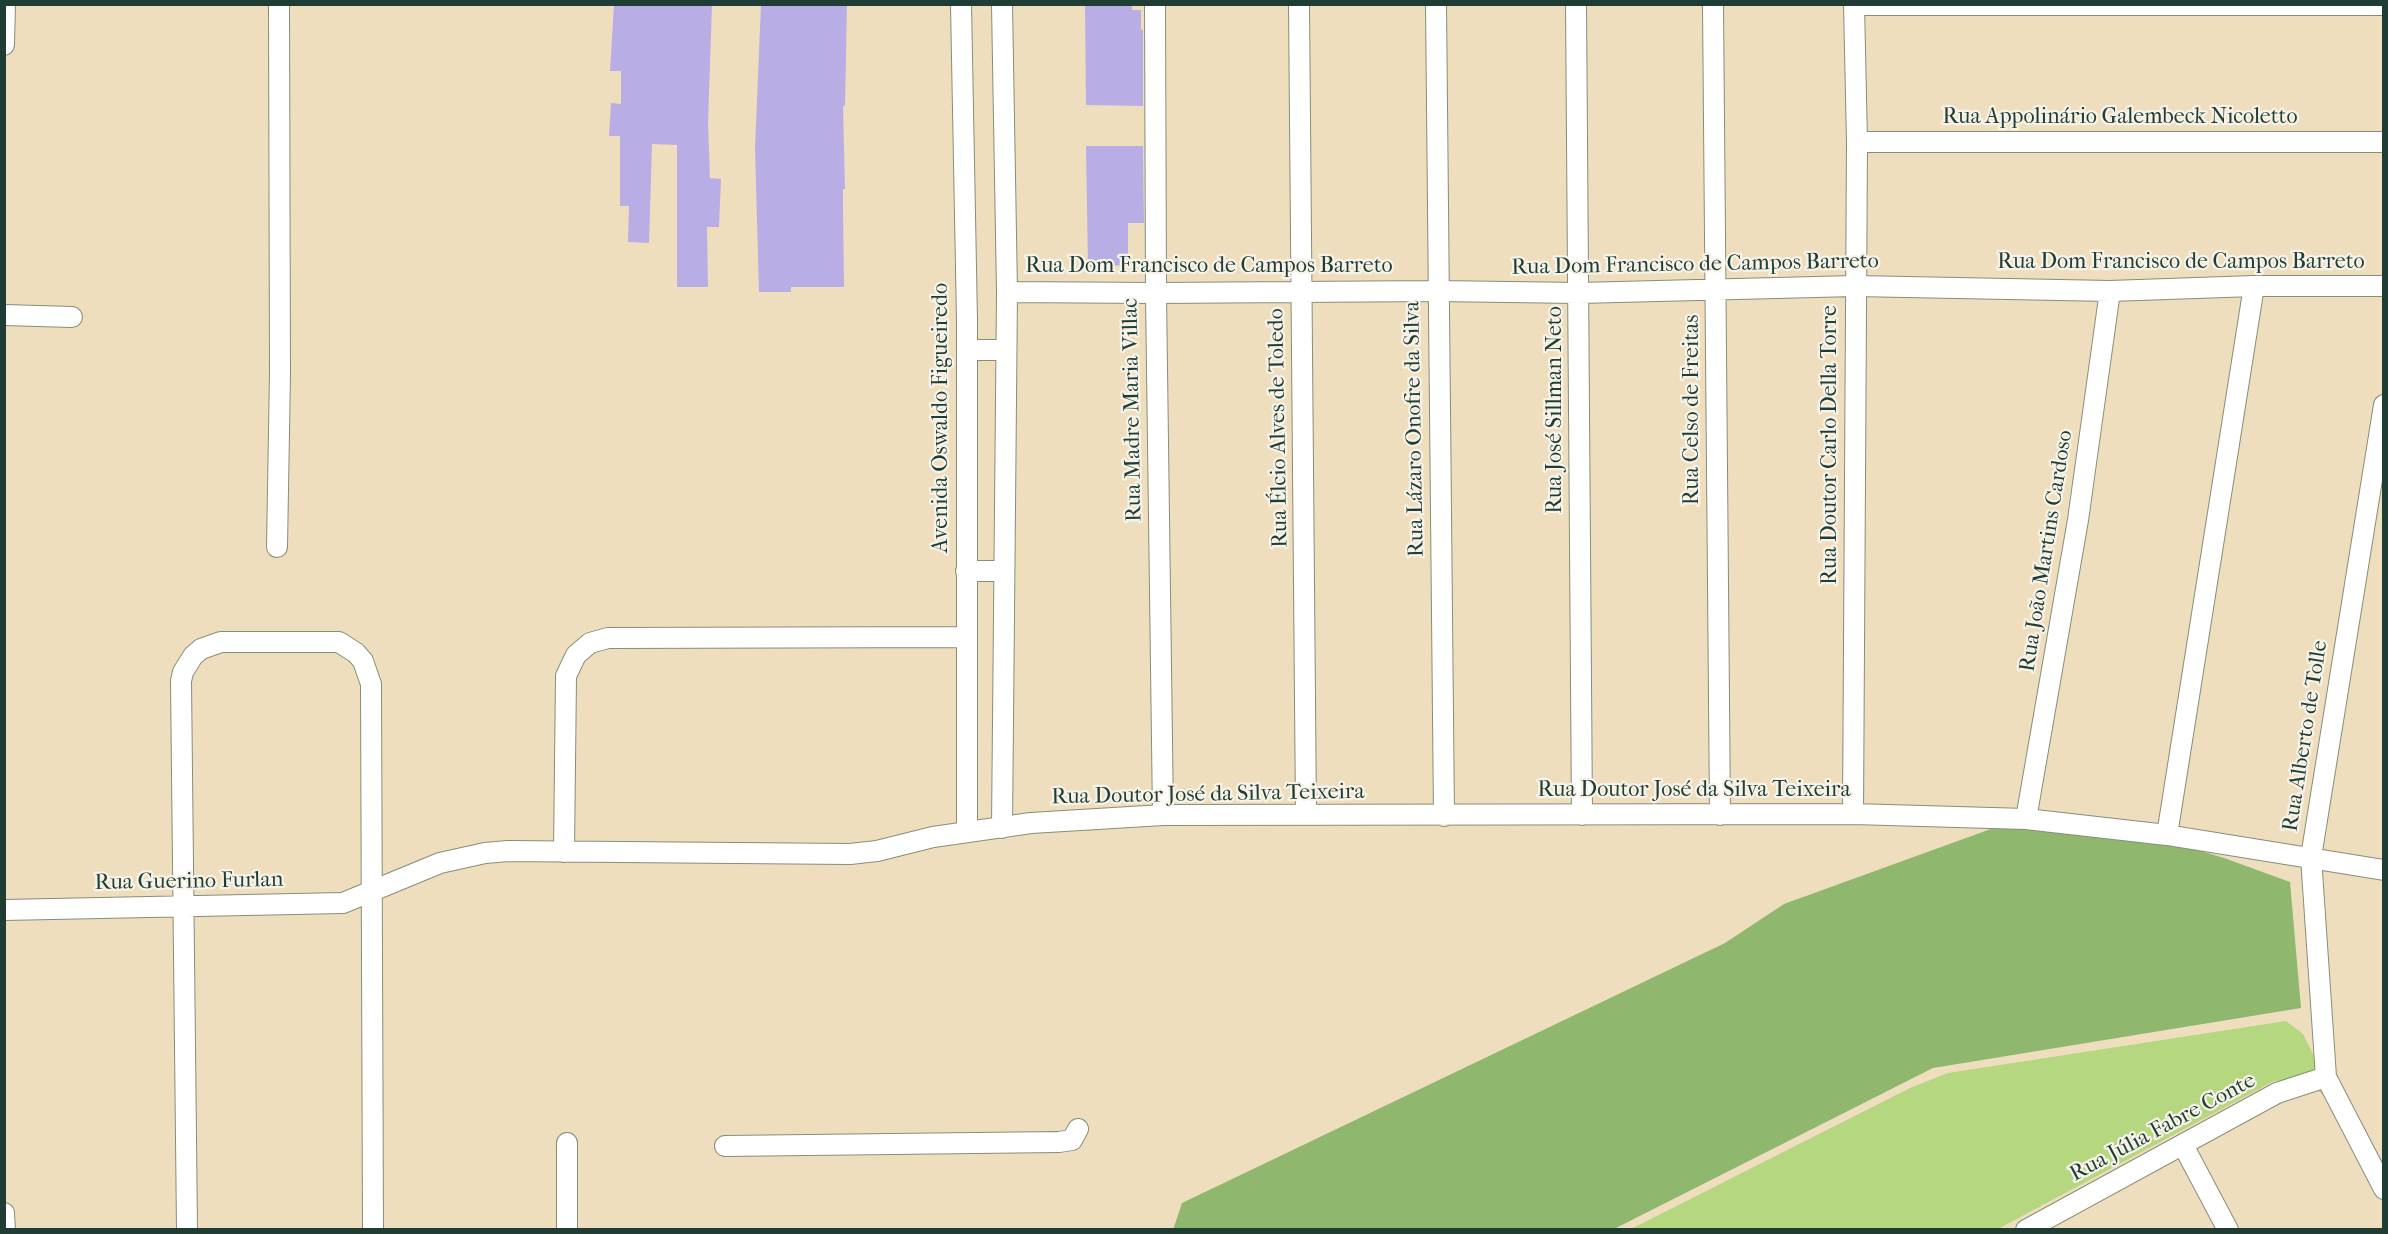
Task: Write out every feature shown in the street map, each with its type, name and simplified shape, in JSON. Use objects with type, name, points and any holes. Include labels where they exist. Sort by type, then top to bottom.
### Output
[{"type":"street","points":[[4,45],[5,4]]},
{"type":"street","points":[[278,547],[279,4]]},
{"type":"street","name":"Avenida Oswaldo Figueiredo","points":[[961,4],[967,350],[967,832]]},
{"type":"street","points":[[1002,4],[1007,292],[1002,828]]},
{"type":"street","name":"Rua Madre Maria Villac","points":[[1155,4],[1156,293],[1163,815]]},
{"type":"street","name":"Rua Élcio Alves de Toledo","points":[[1299,4],[1306,814]]},
{"type":"street","name":"Rua Lázaro Onofre da Silva","points":[[1436,4],[1437,291],[1444,816]]},
{"type":"street","name":"Rua José Sillman Neto","points":[[1576,4],[1582,815]]},
{"type":"street","name":"Rua Celso de Freitas","points":[[1713,4],[1720,814]]},
{"type":"street","points":[[1854,5],[2384,5]]},
{"type":"street","name":"Rua Doutor Carlo Della Torre","points":[[1853,814],[1857,142],[1854,5]]},
{"type":"street","name":"Rua Appolinário Galembeck Nicoletto","points":[[1857,142],[2384,142]]},
{"type":"street","name":"Rua Dom Francisco de Campos Barreto","points":[[1007,292],[1579,293],[1856,286],[2110,291],[2254,286],[2384,286]]},
{"type":"street","points":[[2167,835],[2254,286]]},
{"type":"street","name":"Rua João Martins Cardoso","points":[[2026,819],[2078,520],[2110,291]]},
{"type":"street","points":[[4,315],[72,317]]},
{"type":"street","points":[[967,350],[1006,350]]},
{"type":"street","name":"Rua Alberto de Tolle","points":[[2326,1077],[2311,857],[2384,405]]},
{"type":"street","points":[[966,571],[1003,571]]},
{"type":"street","points":[[564,852],[566,676],[576,655],[591,643],[608,638],[966,638]]},
{"type":"street","points":[[187,1230],[182,906],[181,681],[183,672],[193,656],[201,649],[221,642],[339,642],[356,653],[363,661],[371,684],[373,1230]]},
{"type":"street","name":"Rua Doutor José da Silva Teixeira","points":[[564,852],[850,854],[877,851],[933,837],[1031,823],[1163,815],[1853,814],[2026,819],[2167,835],[2384,870]]},
{"type":"street","name":"Rua Guerino Furlan","points":[[4,910],[343,903],[417,871],[462,857],[508,851],[564,852]]},
{"type":"street","points":[[2326,1077],[2384,1189]]},
{"type":"street","name":"Rua Júlia Fabre Conte","points":[[2026,1230],[2047,1225],[2277,1093],[2326,1077]]},
{"type":"street","points":[[725,1146],[1059,1142],[1072,1140],[1078,1129]]},
{"type":"street","points":[[567,1143],[567,1230]]},
{"type":"street","points":[[2183,1145],[2228,1230]]},
{"type":"street","points":[[4,1213],[5,1230]]},
{"type":"green space","points":[[2010,822],[2148,835],[2224,858],[2290,882],[2301,1008],[1933,1068],[1614,1229],[1173,1230],[1182,1203],[1725,943],[1784,904]]},
{"type":"green space","points":[[2286,1021],[2303,1034],[2341,1111],[2306,1080],[2274,1081],[1998,1229],[1629,1230],[1910,1088],[1948,1073]]},
{"type":"building","points":[[614,4],[712,4],[708,124],[710,178],[721,179],[719,227],[707,227],[708,287],[677,287],[677,145],[652,144],[649,243],[628,242],[629,206],[620,206],[620,136],[609,136],[611,103],[621,104],[621,71],[610,71]]},
{"type":"building","points":[[761,4],[847,5],[845,106],[843,106],[844,287],[791,287],[791,292],[759,292],[755,149]]},
{"type":"building","points":[[1085,4],[1132,4],[1132,10],[1141,10],[1143,106],[1086,105]]},
{"type":"building","points":[[1086,146],[1143,146],[1144,223],[1128,223],[1128,265],[1088,267]]}]
